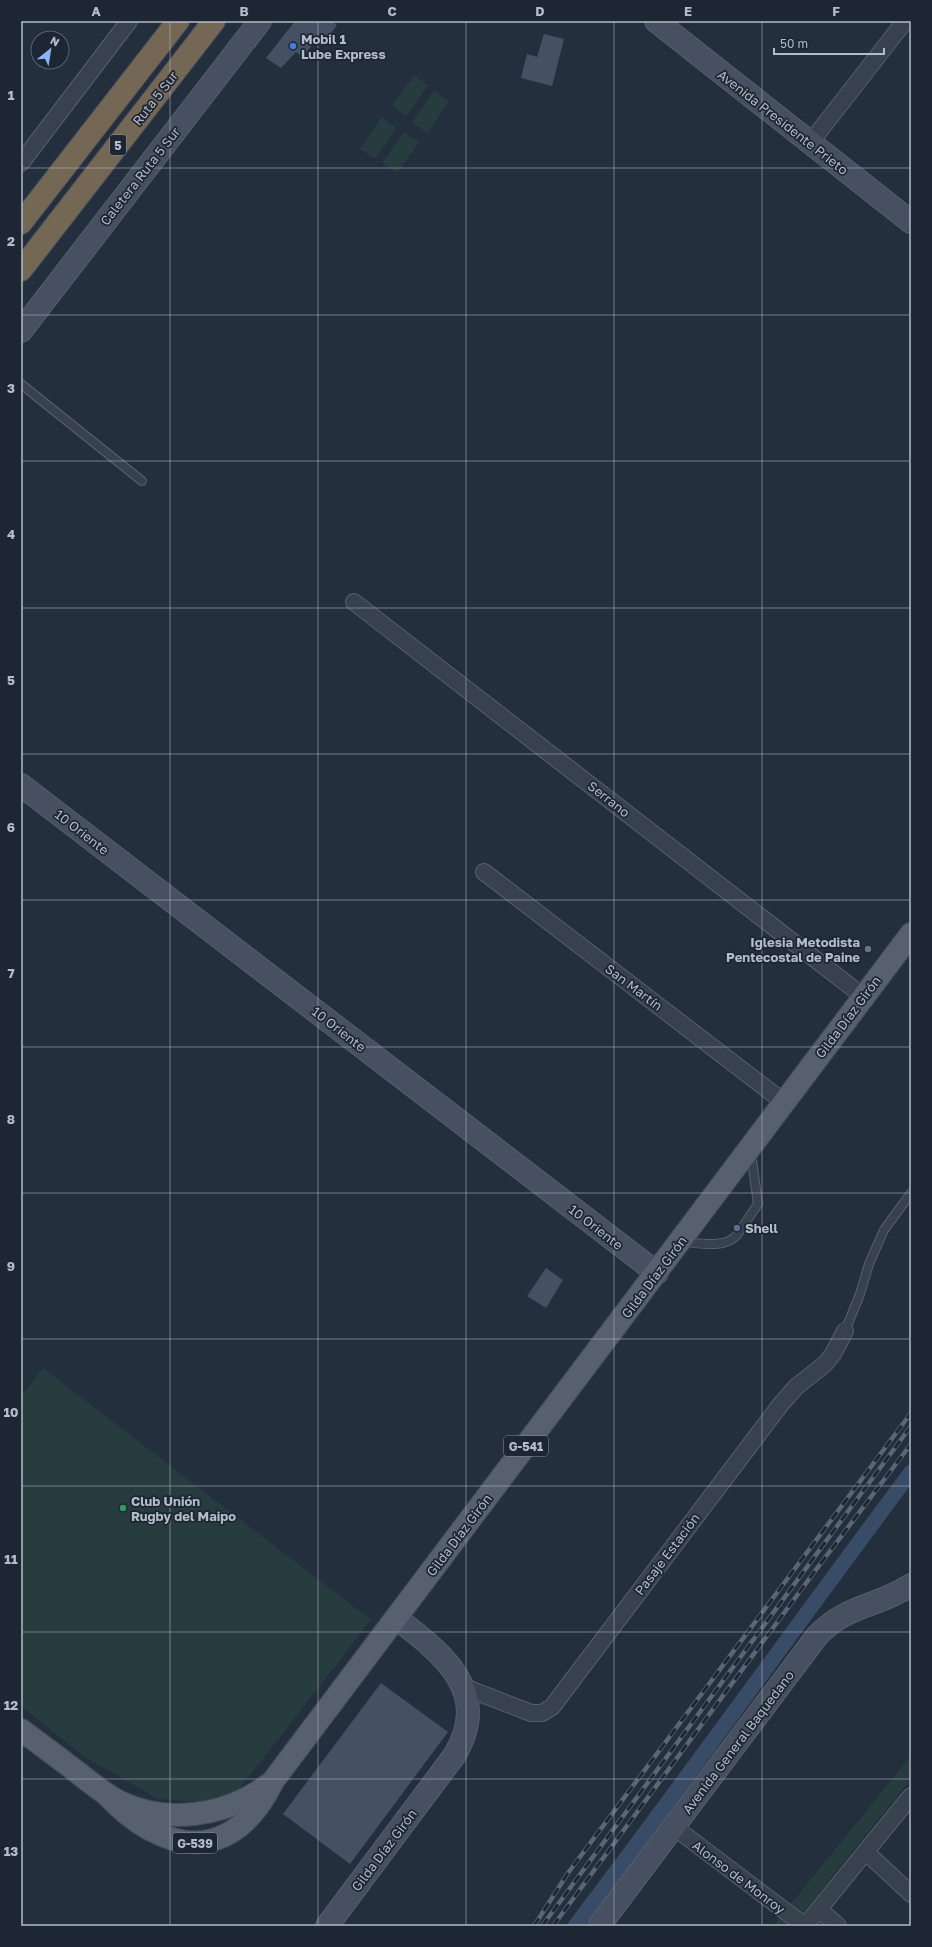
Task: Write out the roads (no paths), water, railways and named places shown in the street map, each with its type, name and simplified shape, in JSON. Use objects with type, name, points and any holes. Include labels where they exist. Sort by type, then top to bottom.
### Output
[{"type":"highway","name":"5","points":[[21,223],[178,21]]},
{"type":"highway","name":"Ruta 5 Sur","points":[[21,270],[214,21]]},
{"type":"main road","name":"Gilda Díaz Girón","points":[[21,1730],[106,1794],[126,1814],[150,1830],[182,1842],[201,1843],[222,1836],[244,1821],[260,1803],[273,1781],[911,934]]},
{"type":"main road","name":"Gilda Díaz Girón","points":[[106,1794],[137,1808],[171,1815],[189,1815],[206,1813],[235,1804],[261,1790],[273,1781]]},
{"type":"street","points":[[21,163],[129,21]]},
{"type":"street","name":"Caletera Ruta 5 Sur","points":[[21,331],[260,21]]},
{"type":"street","name":"Avenida Presidente Prieto","points":[[656,21],[911,222]]},
{"type":"street","points":[[814,146],[905,21]]},
{"type":"street","points":[[814,146],[911,30]]},
{"type":"street","name":"Serrano","points":[[354,602],[864,997]]},
{"type":"street","name":"10 Oriente","points":[[21,785],[657,1273]]},
{"type":"street","name":"San Martín","points":[[484,872],[784,1103]]},
{"type":"street","name":"Pasaje Estación","points":[[464,1687],[531,1713],[542,1713],[552,1707],[781,1404],[796,1387],[825,1364],[833,1354],[845,1331]]},
{"type":"street","name":"Avenida General Baquedano","points":[[599,1926],[825,1627],[843,1614],[908,1585]]},
{"type":"street","name":"Gilda Díaz Girón","points":[[327,1926],[459,1748],[465,1734],[468,1720],[468,1703],[464,1687],[448,1662],[437,1651],[396,1618]]},
{"type":"street","points":[[805,1926],[911,1796]]},
{"type":"street","name":"Alonso de Monroy","points":[[674,1827],[805,1926]]},
{"type":"street","points":[[866,1852],[911,1894]]},
{"type":"street","points":[[820,1909],[838,1926]]},
{"type":"lane","points":[[21,384],[142,481]]},
{"type":"lane","points":[[680,1242],[725,1243],[734,1239],[755,1211],[758,1204],[750,1149]]},
{"type":"lane","points":[[845,1331],[860,1294],[869,1264],[884,1230],[911,1193]]},
{"type":"waterway","points":[[575,1926],[911,1472]]},
{"type":"railway","points":[[534,1926],[568,1873],[911,1413]]},
{"type":"railway","points":[[542,1926],[911,1426]]},
{"type":"railway","points":[[553,1926],[815,1571],[911,1444]]},
{"type":"place","name":"Mobil 1 Lube Express","points":[[293,46]]},
{"type":"place","name":"Iglesia Metodista Pentecostal de Paine","points":[[868,949]]},
{"type":"place","name":"Shell","points":[[737,1228]]},
{"type":"place","name":"Club Unión Rugby del Maipo","points":[[123,1508]]}]
